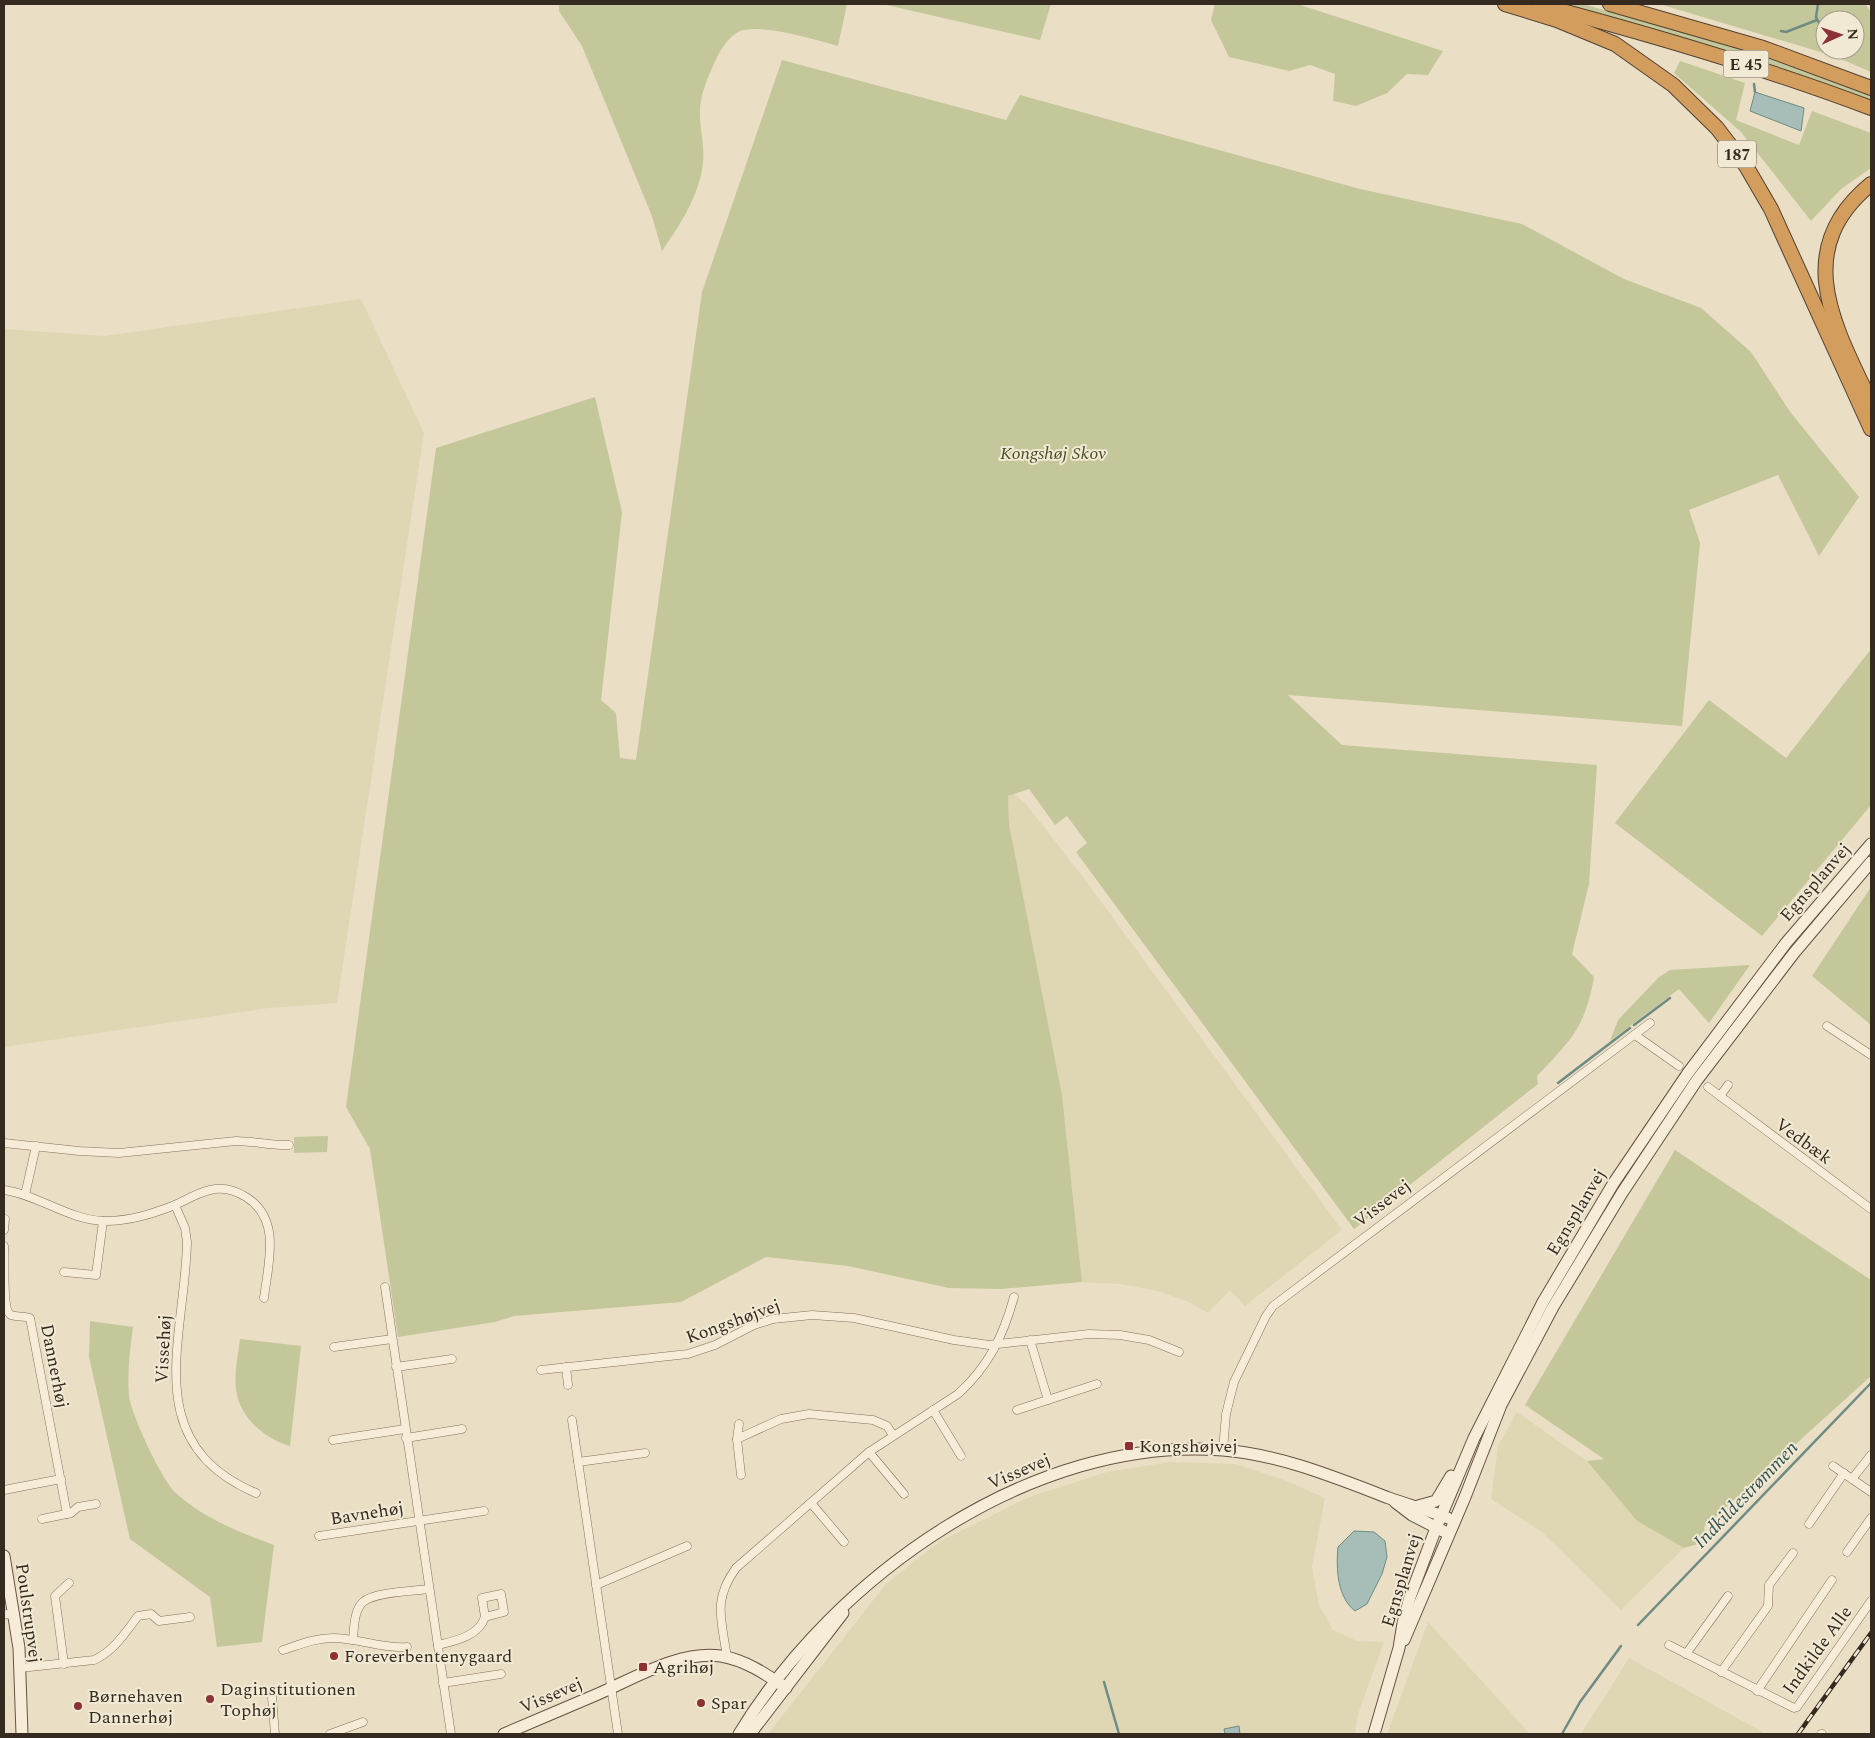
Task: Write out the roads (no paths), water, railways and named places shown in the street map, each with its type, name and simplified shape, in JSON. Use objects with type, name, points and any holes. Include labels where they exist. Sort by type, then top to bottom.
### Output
[{"type":"highway","name":"187","points":[[1505,4],[1557,20],[1614,44],[1673,85],[1717,128],[1746,166],[1771,209],[1871,428]]},
{"type":"highway","name":"E 45","points":[[1534,4],[1697,48],[1799,81],[1871,108]]},
{"type":"highway","name":"E 45","points":[[1610,4],[1763,48],[1871,88]]},
{"type":"highway","points":[[1763,48],[1871,82]]},
{"type":"highway","points":[[1871,184],[1851,204],[1840,219],[1826,258],[1825,279],[1827,298],[1833,317],[1871,403]]},
{"type":"main road","name":"Egnsplanvej","points":[[1399,1648],[1418,1608],[1442,1531],[1441,1515],[1474,1438],[1543,1302],[1577,1243],[1645,1136],[1688,1073],[1786,943],[1871,844]]},
{"type":"main road","name":"Egnsplanvej","points":[[1374,1734],[1399,1648],[1410,1598],[1442,1531],[1455,1521],[1501,1406],[1553,1307],[1622,1193],[1698,1080],[1794,952],[1871,862]]},
{"type":"main road","points":[[1418,1506],[1436,1501],[1474,1438]]},
{"type":"main road","name":"Vissevej","points":[[776,1681],[821,1627],[897,1562],[949,1525],[1027,1484],[1104,1458],[1158,1450],[1222,1450],[1290,1462],[1392,1499],[1418,1506],[1455,1521]]},
{"type":"main road","name":"Vissevej","points":[[1392,1499],[1412,1515],[1442,1531]]},
{"type":"main road","name":"Poulstrupvej","points":[[4,1556],[9,1615],[20,1668],[22,1734]]},
{"type":"main road","name":"Vissevej","points":[[505,1734],[611,1688],[685,1659],[707,1656],[727,1658],[748,1665],[786,1688],[856,1596]]},
{"type":"main road","points":[[739,1734],[776,1681]]},
{"type":"main road","points":[[750,1734],[786,1688]]},
{"type":"street","name":"Vissevej","points":[[1222,1450],[1226,1414],[1234,1382],[1266,1316],[1273,1306],[1650,1023]]},
{"type":"street","points":[[1827,1026],[1871,1054]]},
{"type":"street","points":[[1635,1035],[1679,1066]]},
{"type":"street","points":[[1720,1096],[1728,1085]]},
{"type":"street","name":"Vedbæk","points":[[1708,1087],[1871,1209]]},
{"type":"street","points":[[4,1143],[119,1153],[236,1141],[250,1141],[270,1146],[289,1145]]},
{"type":"street","points":[[25,1195],[36,1146]]},
{"type":"street","points":[[4,1190],[25,1195],[77,1217],[103,1221],[134,1219],[200,1193],[223,1189],[241,1194],[259,1209],[269,1229],[270,1238],[264,1298]]},
{"type":"street","name":"Vissehøj","points":[[174,1204],[185,1228],[187,1242],[174,1366],[177,1401],[190,1435],[211,1464],[223,1476],[256,1493]]},
{"type":"street","points":[[4,1230],[6,1219]]},
{"type":"street","points":[[64,1272],[96,1276],[103,1221]]},
{"type":"street","name":"Dannerhøj","points":[[4,1246],[6,1258],[4,1294],[8,1312],[11,1315],[30,1318],[68,1514]]},
{"type":"street","name":"Bavnehøj","points":[[385,1287],[451,1734]]},
{"type":"street","points":[[727,1658],[720,1600],[727,1580],[736,1568],[869,1452],[958,1394],[970,1383],[998,1345],[1014,1297]]},
{"type":"street","name":"Kongshøjvej","points":[[541,1370],[688,1354],[716,1345],[754,1325],[773,1319],[812,1315],[854,1318],[954,1340],[998,1345],[1089,1334],[1120,1334],[1150,1340],[1179,1352]]},
{"type":"street","points":[[334,1347],[392,1339]]},
{"type":"street","points":[[1030,1340],[1048,1400]]},
{"type":"street","points":[[396,1367],[452,1359]]},
{"type":"street","points":[[566,1368],[568,1385]]},
{"type":"street","points":[[1017,1410],[1097,1384]]},
{"type":"street","points":[[933,1410],[961,1456]]},
{"type":"street","points":[[737,1439],[781,1419],[809,1414],[873,1420],[887,1426],[893,1435]]},
{"type":"street","points":[[572,1420],[611,1688]]},
{"type":"street","points":[[739,1424],[737,1439],[741,1475]]},
{"type":"street","points":[[333,1440],[405,1429]]},
{"type":"street","points":[[406,1438],[462,1429]]},
{"type":"street","points":[[869,1452],[904,1494]]},
{"type":"street","points":[[578,1462],[645,1453]]},
{"type":"street","points":[[1852,1479],[1871,1455]]},
{"type":"street","points":[[1833,1466],[1871,1492]]},
{"type":"street","points":[[1809,1524],[1844,1474]]},
{"type":"street","points":[[4,1490],[61,1479]]},
{"type":"street","points":[[811,1503],[844,1542]]},
{"type":"street","points":[[42,1519],[68,1514],[78,1507],[96,1504]]},
{"type":"street","name":"Bavnehøj","points":[[319,1536],[484,1511]]},
{"type":"street","points":[[1847,1552],[1871,1518]]},
{"type":"street","points":[[596,1584],[687,1546]]},
{"type":"street","points":[[1721,1672],[1768,1606],[1769,1585],[1793,1553]]},
{"type":"street","name":"Indkilde Alle","points":[[1757,1691],[1832,1580]]},
{"type":"street","points":[[64,1664],[56,1596],[69,1583]]},
{"type":"street","points":[[353,1640],[356,1613],[362,1602],[373,1597],[429,1589]]},
{"type":"street","points":[[1686,1654],[1728,1596]]},
{"type":"street","name":"Indkilde Alle","points":[[1668,1645],[1791,1708],[1797,1707],[1871,1601]]},
{"type":"street","points":[[20,1668],[94,1660],[104,1656],[114,1647],[138,1616],[151,1614],[159,1621],[190,1617]]},
{"type":"street","points":[[438,1645],[453,1642],[475,1631],[483,1624],[485,1617]]},
{"type":"street","points":[[282,1650],[313,1640],[333,1638],[395,1648],[407,1647]]},
{"type":"street","points":[[443,1683],[501,1674]]},
{"type":"street","name":"Vissevej","points":[[611,1688],[618,1734]]},
{"type":"street","points":[[272,1697],[275,1734]]},
{"type":"street","points":[[330,1734],[363,1722]]},
{"type":"water","points":[[1755,92],[1804,108],[1801,131],[1750,111]]},
{"type":"water","points":[[1354,1531],[1374,1532],[1385,1541],[1387,1557],[1382,1574],[1367,1604],[1355,1611],[1344,1598],[1339,1582],[1337,1564],[1338,1547]]},
{"type":"water","points":[[1239,1726],[1240,1734],[1225,1734],[1224,1729]]},
{"type":"waterway","points":[[1817,10],[1818,4]]},
{"type":"waterway","points":[[1781,31],[1786,32],[1815,21]]},
{"type":"waterway","points":[[1754,84],[1755,92]]},
{"type":"waterway","points":[[1634,1025],[1670,998]]},
{"type":"waterway","points":[[1558,1083],[1630,1028]]},
{"type":"waterway","name":"Indkildestrømmen","points":[[1638,1625],[1871,1383]]},
{"type":"waterway","name":"Indkildestrømmen","points":[[1562,1734],[1580,1702],[1621,1646]]},
{"type":"waterway","points":[[1104,1682],[1119,1734]]},
{"type":"railway","points":[[1798,1734],[1871,1633]]},
{"type":"place","name":"Kongshøjvej","points":[[1129,1446]]},
{"type":"place","name":"Foreverbentenygaard","points":[[334,1656]]},
{"type":"place","name":"Agrihøj","points":[[643,1667]]},
{"type":"place","name":"Daginstitutionen Tophøj","points":[[210,1699]]},
{"type":"place","name":"Spar","points":[[701,1703]]},
{"type":"place","name":"Børnehaven Dannerhøj","points":[[78,1706]]},
{"type":"park label","name":"Kongshøj Skov","points":[[1053,453]]}]
